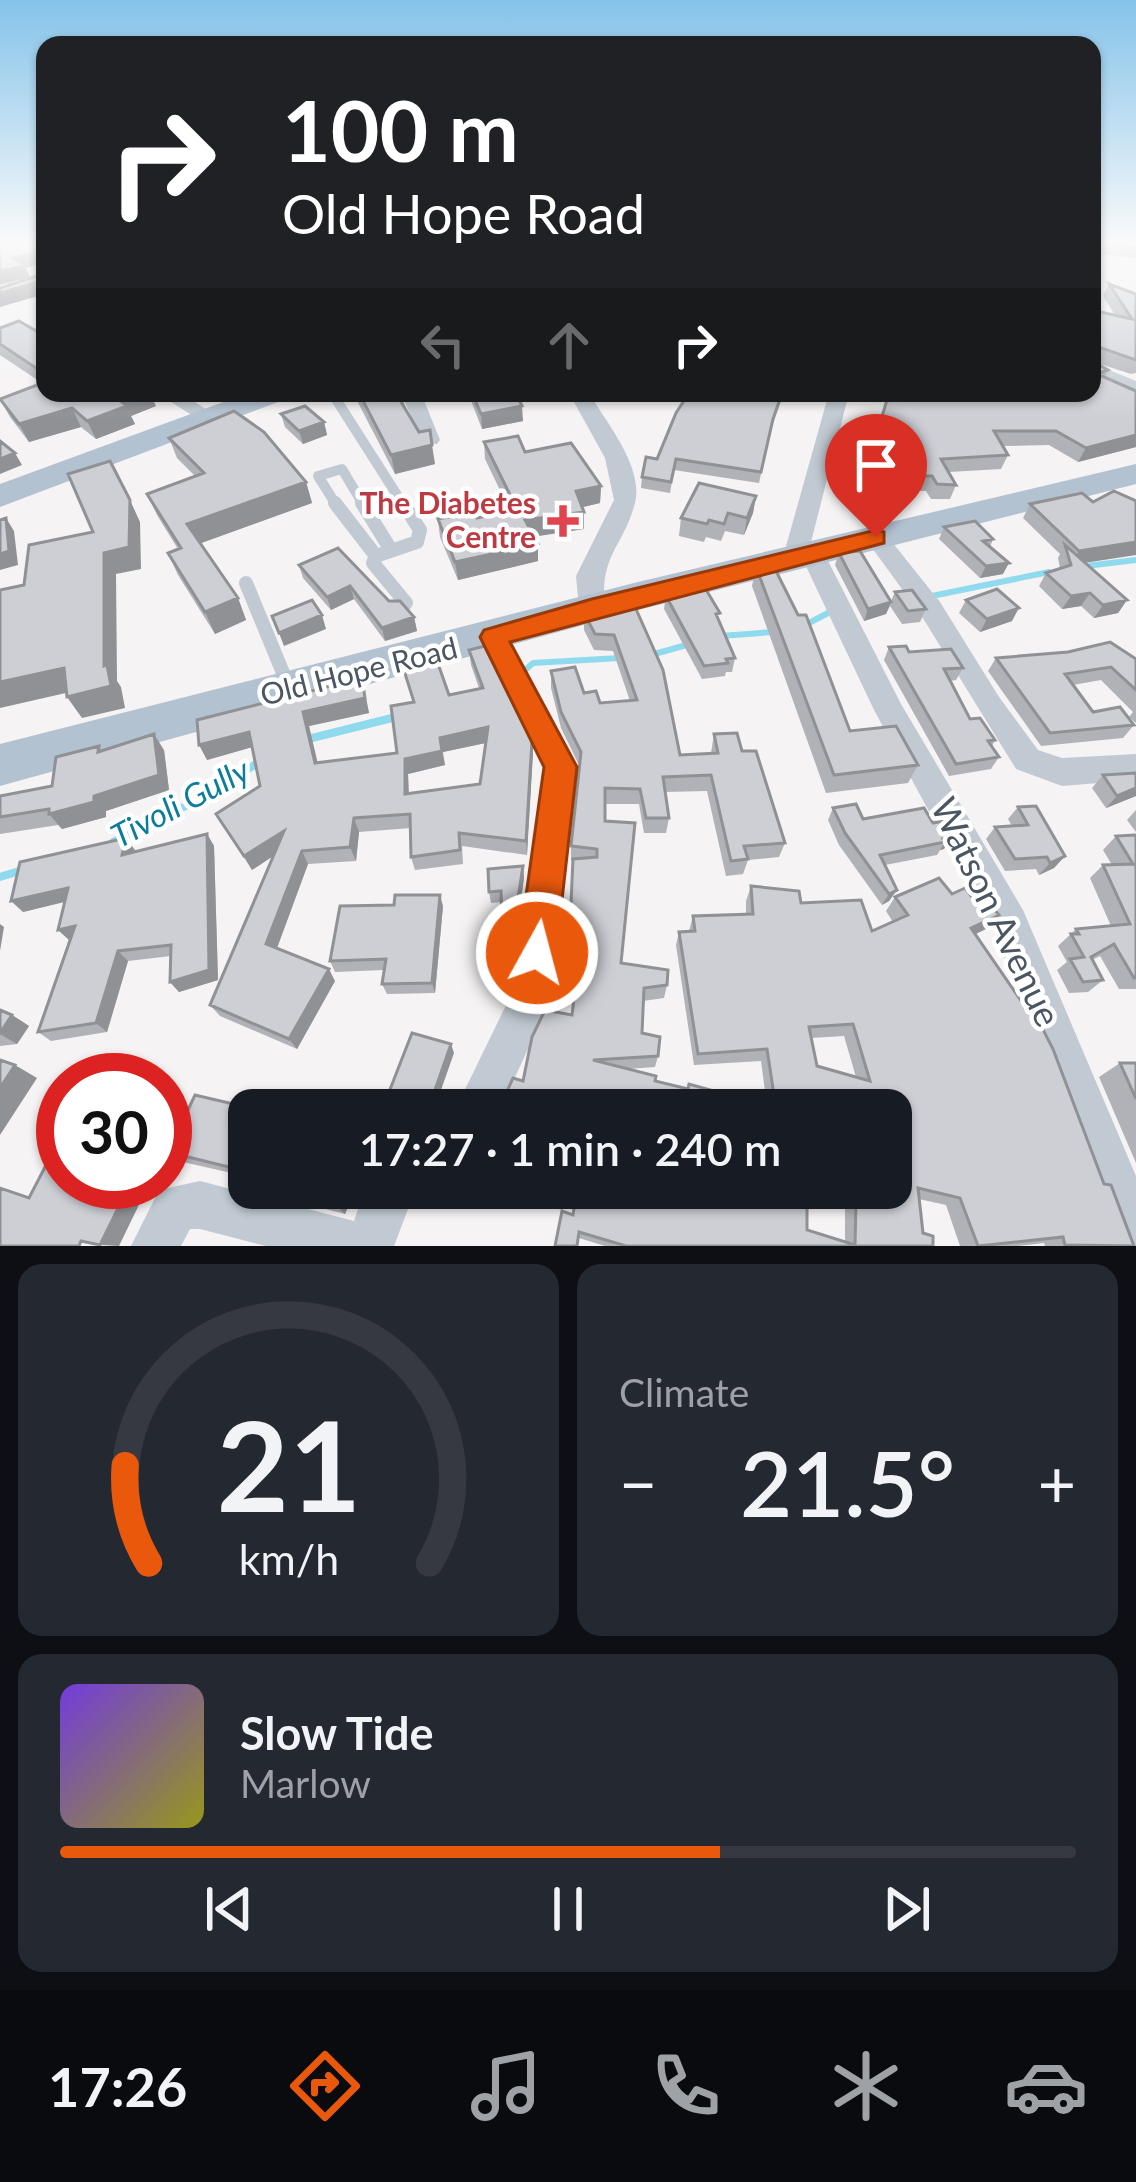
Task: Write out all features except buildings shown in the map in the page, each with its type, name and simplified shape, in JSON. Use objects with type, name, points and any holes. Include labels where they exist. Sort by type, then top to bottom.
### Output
[{"type":"main road","points":[[0,496],[254,402]]},
{"type":"main road","name":"Old Hope Road","points":[[0,765],[592,608],[1136,475]]},
{"type":"street","points":[[1101,372],[1136,388]]},
{"type":"street","points":[[182,402],[212,419]]},
{"type":"street","points":[[415,402],[430,440]]},
{"type":"street","points":[[584,402],[619,462],[626,488],[626,500],[589,576],[592,608]]},
{"type":"street","points":[[804,555],[837,402]]},
{"type":"street","points":[[1093,485],[1136,506]]},
{"type":"street","points":[[876,537],[931,609],[1027,760],[1062,772],[1136,767]]},
{"type":"street","name":"Watson Avenue","points":[[804,555],[836,600],[889,710],[1010,923],[1136,1233]]},
{"type":"street","points":[[487,1089],[532,997],[560,767],[494,637]]},
{"type":"street","points":[[155,1246],[176,1207],[200,1204],[358,1246]]},
{"type":"street","points":[[370,1246],[381,1209]]},
{"type":"lane","points":[[338,402],[420,530],[417,542],[376,556],[373,563],[406,603]]},
{"type":"lane","points":[[376,556],[318,476],[342,469],[391,550]]},
{"type":"lane","points":[[246,583],[290,690]]},
{"type":"waterway","name":"Tivoli Gully","points":[[1086,566],[1136,560]]},
{"type":"waterway","name":"Tivoli Gully","points":[[927,597],[1049,572]]},
{"type":"waterway","name":"Tivoli Gully","points":[[803,626],[834,610]]},
{"type":"waterway","name":"Tivoli Gully","points":[[721,636],[773,632]]},
{"type":"waterway","name":"Tivoli Gully","points":[[651,655],[690,644]]},
{"type":"waterway","name":"Tivoli Gully","points":[[523,672],[533,663],[620,658]]},
{"type":"waterway","name":"Tivoli Gully","points":[[308,739],[400,716]]},
{"type":"waterway","name":"Tivoli Gully","points":[[113,842],[206,796],[259,762]]},
{"type":"waterway","name":"Tivoli Gully","points":[[0,877],[26,869]]},
{"type":"place","name":"The Diabetes Centre","points":[[563,521]]},
{"type":"route","points":[[537,953],[560,767],[494,637],[876,537]]}]
